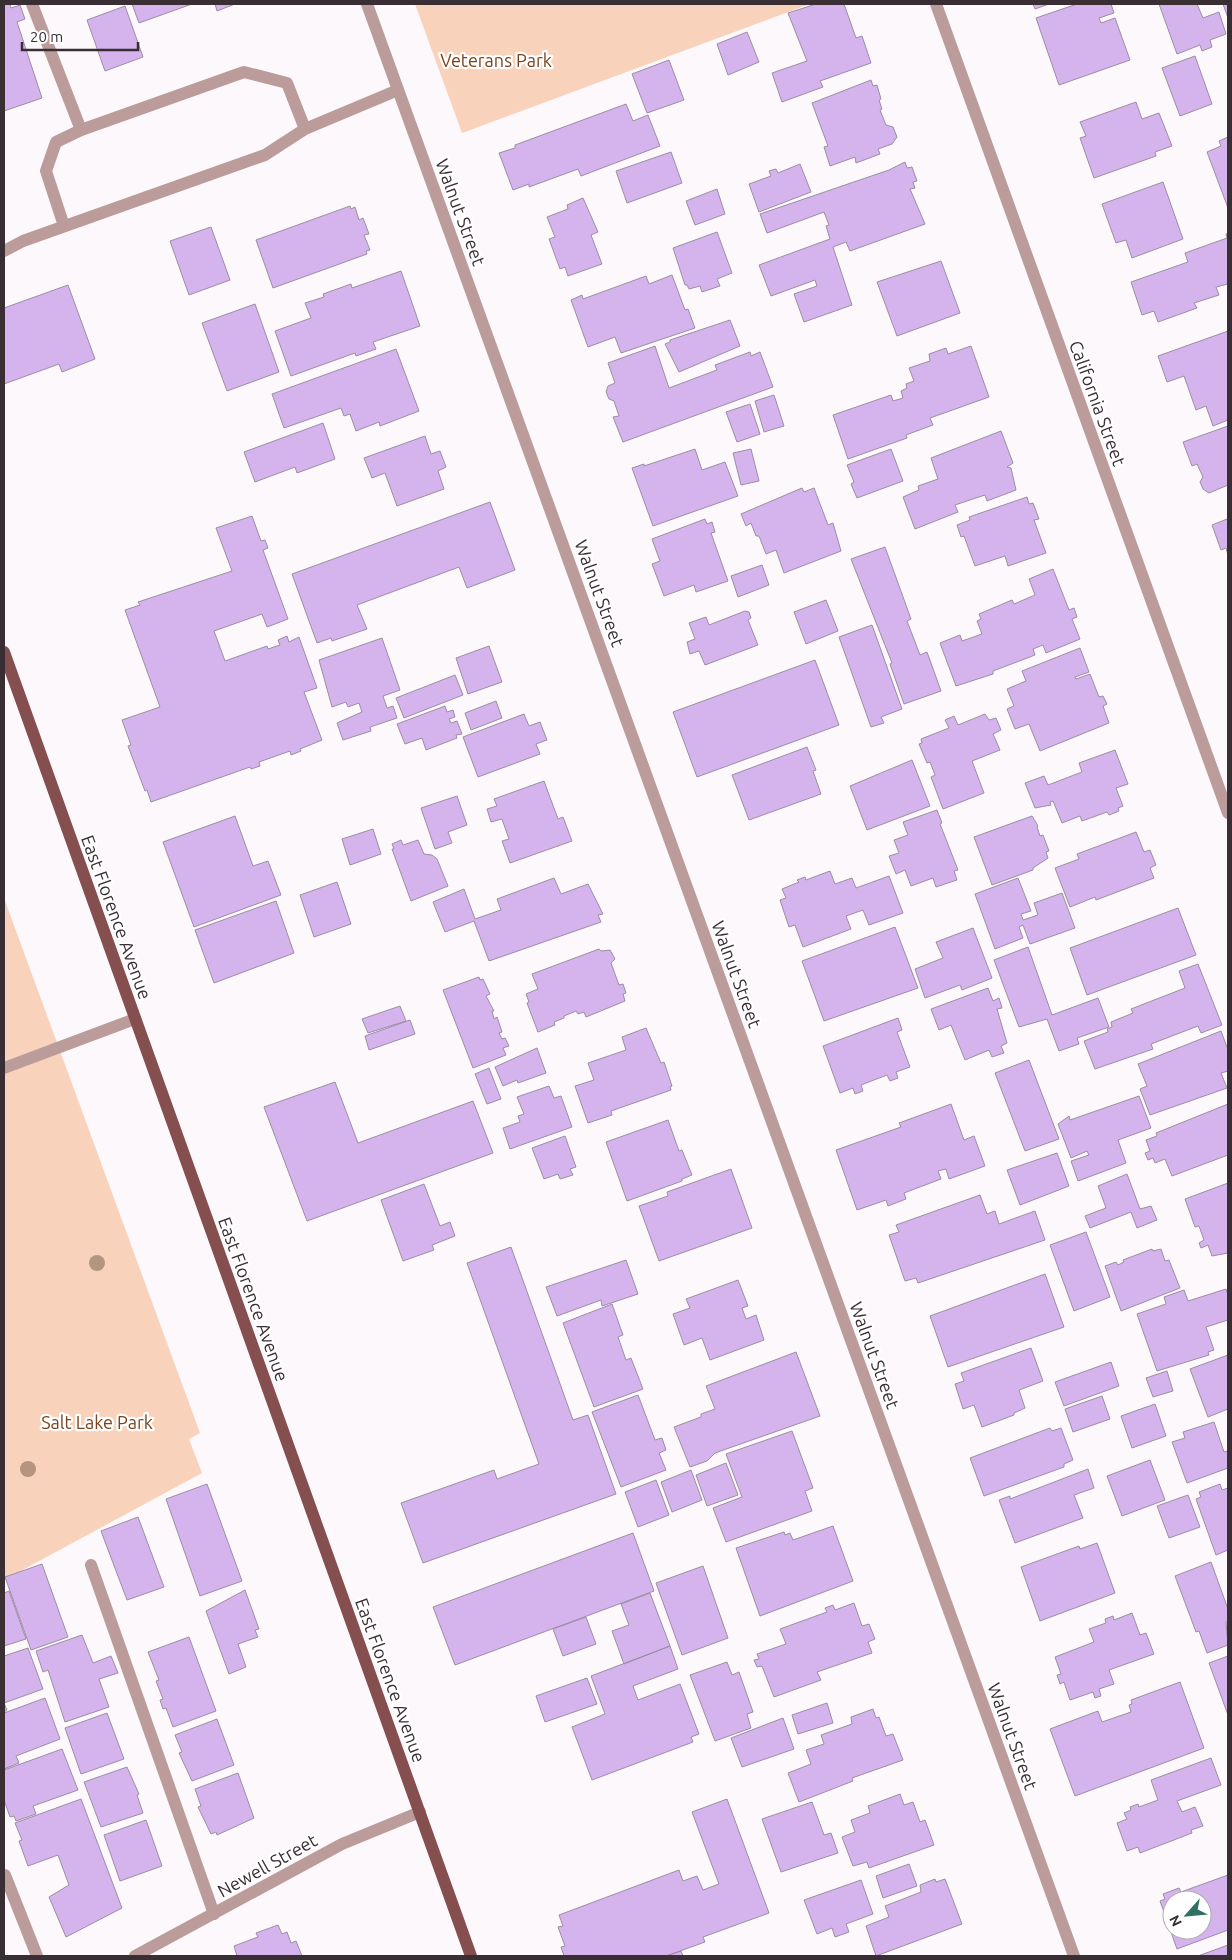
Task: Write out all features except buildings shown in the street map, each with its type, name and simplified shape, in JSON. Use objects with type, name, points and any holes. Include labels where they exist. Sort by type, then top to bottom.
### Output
[{"type":"main road","name":"East Florence Avenue","points":[[4,652],[471,1956]]},
{"type":"street","points":[[32,4],[81,130]]},
{"type":"street","name":"Walnut Street","points":[[367,4],[1074,1956]]},
{"type":"street","name":"California Street","points":[[936,4],[1228,813]]},
{"type":"street","points":[[64,226],[46,171],[56,142],[81,130],[244,72],[288,83],[304,129]]},
{"type":"street","points":[[4,250],[64,226],[266,155],[304,129],[398,90]]},
{"type":"street","points":[[4,1068],[135,1019]]},
{"type":"street","points":[[91,1564],[214,1914]]},
{"type":"street","name":"Newell Street","points":[[135,1956],[342,1844],[420,1812]]},
{"type":"street","points":[[5,1875],[38,1956]]},
{"type":"green space","name":"Veterans Park","points":[[415,4],[810,4],[462,133]]},
{"type":"green space","name":"Salt Lake Park","points":[[4,898],[200,1433],[189,1439],[202,1473],[4,1580]]}]
